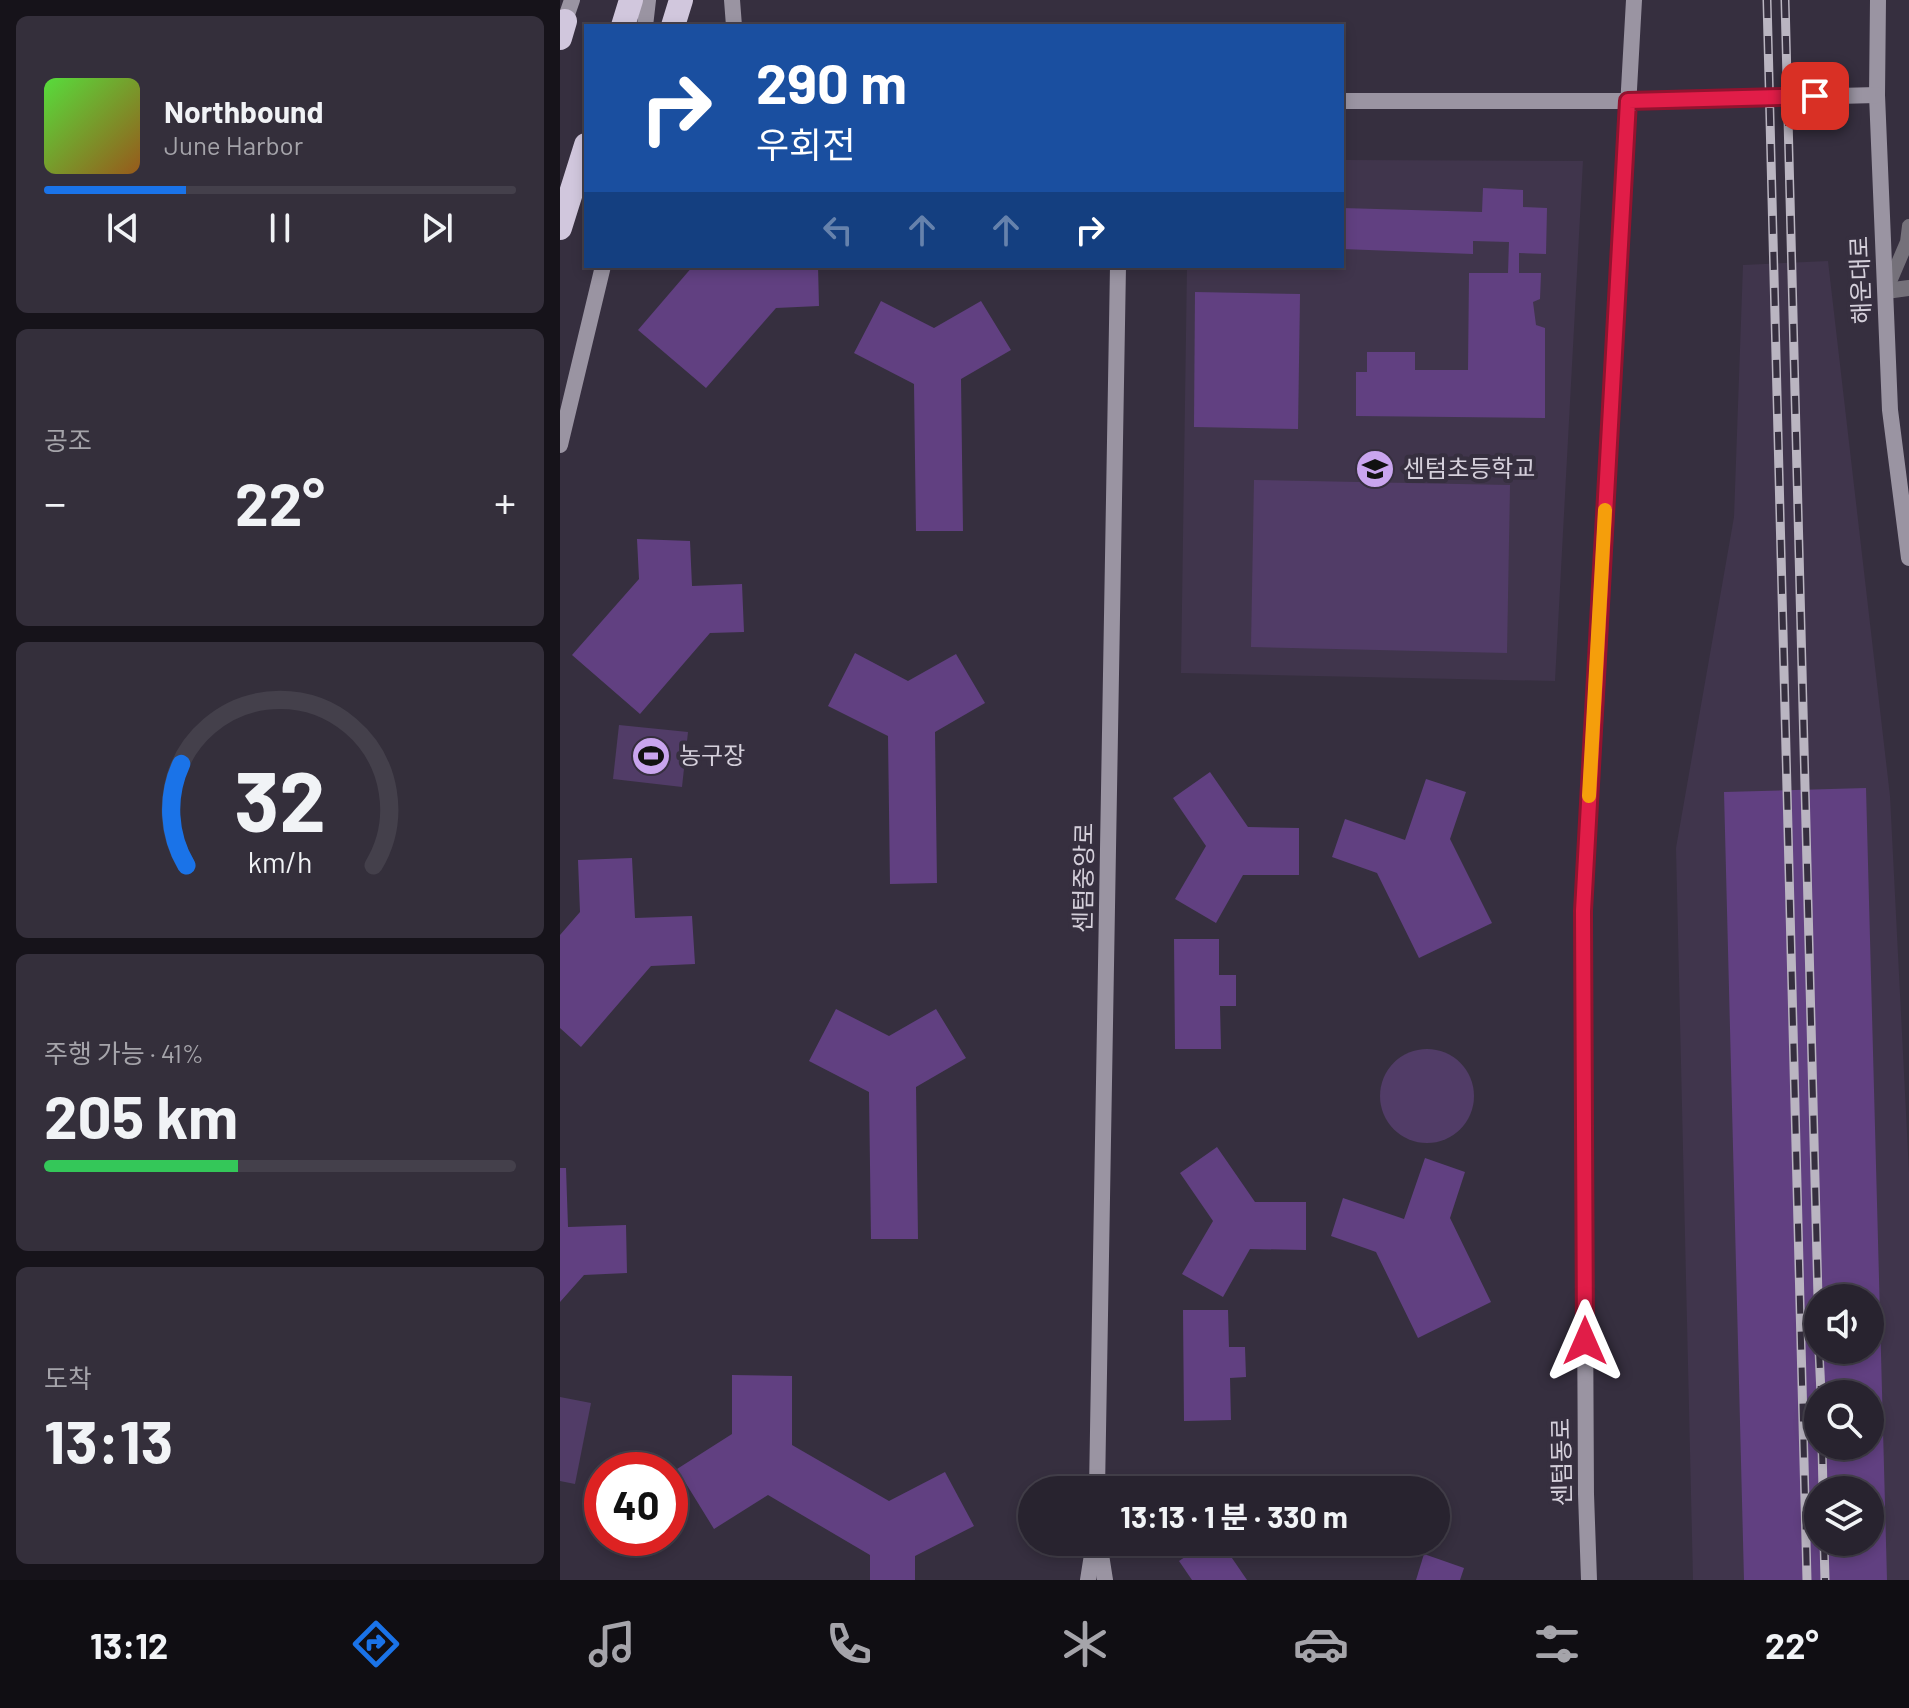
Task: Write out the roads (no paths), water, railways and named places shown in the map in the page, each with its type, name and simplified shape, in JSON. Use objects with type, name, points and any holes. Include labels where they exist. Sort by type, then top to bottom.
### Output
[{"type":"highway","points":[[624,24],[631,0]]},
{"type":"highway","points":[[674,24],[681,0]]},
{"type":"highway","points":[[560,228],[584,151]]},
{"type":"main road","points":[[645,24],[648,0]]},
{"type":"main road","points":[[732,0],[734,24]]},
{"type":"main road","name":"센텀동로","points":[[1589,1580],[1583,911],[1634,0]]},
{"type":"main road","name":"해운대로","points":[[1878,0],[1877,95],[1890,410],[1909,558]]},
{"type":"main road","points":[[1344,101],[1628,101],[1877,95]]},
{"type":"main road","points":[[560,445],[603,268]]},
{"type":"main road","name":"센텀중앙로","points":[[1097,1476],[1118,268]]},
{"type":"main road","points":[[1088,1580],[1094,1556]]},
{"type":"main road","points":[[1097,1556],[1097,1580]]},
{"type":"main road","points":[[1100,1556],[1105,1580]]},
{"type":"street","points":[[1886,291],[1909,288]]},
{"type":"lane","points":[[1886,291],[1907,242],[1909,226]]},
{"type":"railway","points":[[1767,0],[1807,1580]]},
{"type":"railway","points":[[1785,0],[1818,1284]]},
{"type":"railway","points":[[1820,1364],[1820,1380]]},
{"type":"railway","points":[[1822,1460],[1823,1476]]},
{"type":"railway","points":[[1824,1556],[1825,1580]]},
{"type":"place","name":"센텀초등학교","points":[[1375,469]]},
{"type":"place","name":"농구장","points":[[651,756]]}]
